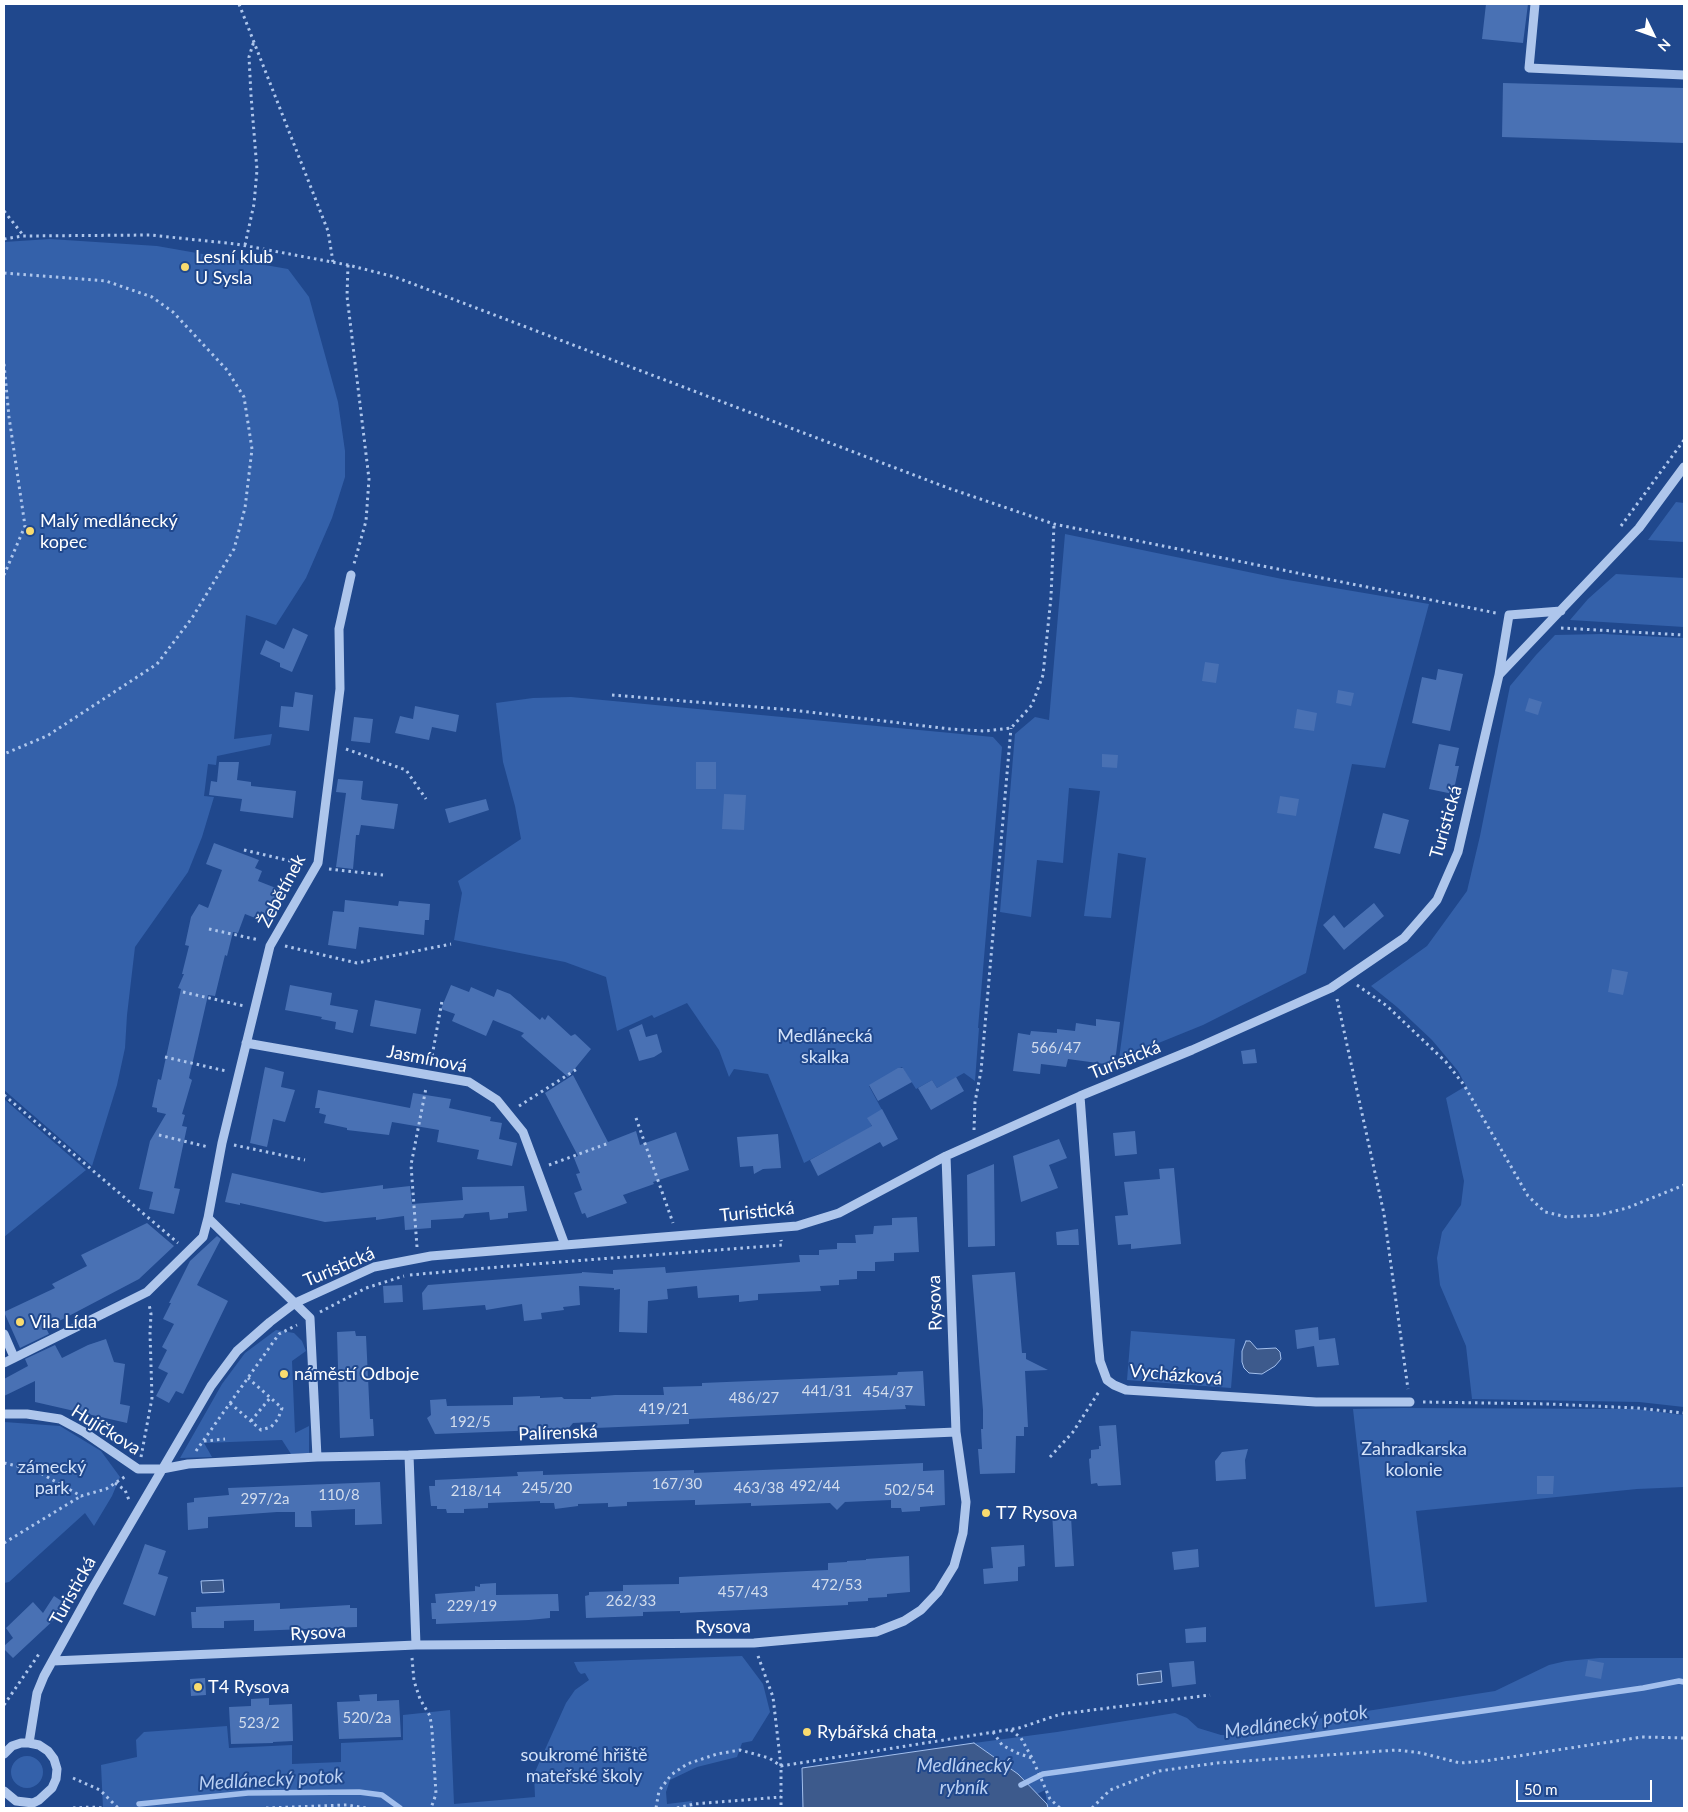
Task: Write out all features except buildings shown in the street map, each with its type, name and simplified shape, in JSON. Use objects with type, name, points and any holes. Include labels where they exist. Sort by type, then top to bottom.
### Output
[{"type":"street","points":[[1535,4],[1529,68],[1684,75]]},
{"type":"street","points":[[1499,675],[1639,528],[1684,467]]},
{"type":"street","name":"Žebětínek","points":[[14,1358],[147,1292],[203,1237],[246,1043],[272,943],[318,862],[340,689],[339,629],[351,574]]},
{"type":"street","points":[[1509,616],[1561,611]]},
{"type":"street","name":"Turistická","points":[[29,1743],[37,1693],[52,1661],[212,1386],[237,1351],[295,1303],[374,1267],[418,1259],[797,1226],[839,1213],[946,1156],[1331,988],[1404,938],[1436,900],[1458,852],[1499,675],[1509,616]]},
{"type":"street","name":"Jasmínová","points":[[246,1043],[469,1082],[497,1100],[523,1132],[565,1245]]},
{"type":"street","name":"Vycházková","points":[[1080,1096],[1096,1321],[1100,1361],[1107,1380],[1126,1390],[1316,1402],[1410,1402]]},
{"type":"street","name":"Rysova","points":[[52,1661],[413,1645],[754,1643],[876,1632],[904,1621],[921,1610],[938,1592],[954,1566],[963,1533],[966,1502],[956,1432],[946,1156]]},
{"type":"street","points":[[208,1218],[310,1318],[317,1457]]},
{"type":"street","points":[[4,1334],[14,1358],[4,1363]]},
{"type":"street","name":"Hujíčkova","points":[[4,1414],[27,1414],[60,1419],[84,1432],[138,1469],[162,1469]]},
{"type":"street","name":"Palírenská","points":[[162,1469],[188,1464],[317,1457],[409,1455],[956,1432]]},
{"type":"street","points":[[409,1455],[413,1645]]},
{"type":"street","points":[[4,1754],[12,1746],[21,1743],[39,1745],[48,1751],[54,1759],[56,1769],[56,1779],[52,1788],[33,1805],[16,1801],[4,1791]]},
{"type":"path","points":[[239,4],[328,231],[333,262]]},
{"type":"path","points":[[245,246],[254,204],[257,170],[250,95],[249,57],[254,41]]},
{"type":"path","points":[[4,211],[23,236]]},
{"type":"path","points":[[4,239],[23,236],[150,235],[245,246],[348,265],[395,277],[948,488],[1054,524],[1509,616]]},
{"type":"path","points":[[348,265],[347,296],[369,479],[366,521],[351,574]]},
{"type":"path","points":[[4,273],[106,281],[152,298],[166,307],[173,312],[227,370],[244,397],[252,449],[244,508],[234,549],[192,618],[157,664],[47,736],[4,754]]},
{"type":"path","points":[[4,364],[9,417],[25,526],[4,575]]},
{"type":"path","points":[[1618,529],[1684,440]]},
{"type":"path","points":[[973,1145],[975,1102],[981,1071],[1011,728],[1032,705],[1043,675],[1052,598],[1054,524]]},
{"type":"path","points":[[1546,626],[1684,635]]},
{"type":"path","points":[[612,695],[792,710],[950,729],[985,731],[1011,728]]},
{"type":"path","points":[[333,745],[406,770],[426,799]]},
{"type":"path","points":[[209,929],[357,963],[450,944]]},
{"type":"path","points":[[1347,978],[1387,1006],[1446,1062],[1464,1085],[1528,1196],[1545,1212],[1567,1217],[1600,1215],[1627,1208],[1684,1185]]},
{"type":"path","points":[[1331,988],[1339,1002],[1384,1214],[1410,1402],[1549,1404],[1637,1408],[1684,1413]]},
{"type":"path","points":[[183,992],[254,1009]]},
{"type":"path","points":[[418,1259],[411,1165],[442,1001]]},
{"type":"path","points":[[165,1057],[239,1074]]},
{"type":"path","points":[[508,1113],[578,1069]]},
{"type":"path","points":[[4,1095],[188,1252]]},
{"type":"path","points":[[636,1118],[677,1236]]},
{"type":"path","points":[[159,1135],[305,1160]]},
{"type":"path","points":[[536,1170],[609,1142]]},
{"type":"path","points":[[188,1464],[279,1334],[366,1288],[406,1276],[521,1265],[782,1245],[781,1239]]},
{"type":"path","points":[[4,1543],[81,1496],[106,1489],[138,1469],[152,1398],[151,1314]]},
{"type":"path","points":[[230,1403],[261,1430],[271,1427],[278,1419],[282,1408],[248,1378]]},
{"type":"path","points":[[1050,1457],[1073,1432],[1107,1380]]},
{"type":"path","points":[[250,1421],[270,1398]]},
{"type":"path","points":[[204,1441],[225,1440]]},
{"type":"path","points":[[4,1463],[35,1470],[81,1496]]},
{"type":"path","points":[[413,1645],[414,1681],[420,1699],[430,1716],[436,1794],[431,1808]]},
{"type":"path","points":[[756,1649],[773,1697],[781,1766],[781,1808]]},
{"type":"path","points":[[656,1808],[659,1791],[671,1775],[687,1764],[717,1754],[740,1750],[769,1758],[781,1766],[1010,1729],[1060,1714],[1210,1695]]},
{"type":"path","points":[[1010,1729],[1022,1738],[1050,1799],[1060,1808]]},
{"type":"path","points":[[993,1732],[1002,1745],[1032,1758]]},
{"type":"path","points":[[1092,1808],[1110,1790],[1159,1771],[1217,1763],[1397,1750],[1421,1753],[1460,1763],[1485,1761],[1642,1737],[1684,1738]]},
{"type":"path","points":[[73,1778],[100,1790],[118,1808]]},
{"type":"path","points":[[677,1808],[694,1804],[781,1796]]},
{"type":"path","points":[[266,1808],[347,1805],[366,1808]]},
{"type":"path","points":[[73,1808],[103,1808]]},
{"type":"green space","points":[[50,239],[157,246],[288,269],[309,297],[338,402],[345,451],[345,477],[332,518],[306,578],[276,625],[246,615],[234,739],[272,734],[270,745],[217,756],[216,765],[208,764],[204,796],[214,797],[202,837],[188,872],[135,947],[125,1048],[117,1085],[92,1166],[4,1090],[4,242]]},
{"type":"green space","points":[[1676,502],[1684,503],[1684,542],[1648,540]]},
{"type":"green space","points":[[1065,534],[1282,579],[1429,604],[1385,768],[1352,764],[1306,973],[1203,1025],[1119,1059],[1146,858],[1118,853],[1111,918],[1084,916],[1100,791],[1069,788],[1063,863],[1037,860],[1031,917],[1000,912],[1015,734],[1035,717],[1049,720]]},
{"type":"green space","points":[[1616,574],[1684,578],[1684,627],[1570,620],[1588,599]]},
{"type":"green space","points":[[1603,634],[1684,638],[1684,1407],[1639,1402],[1472,1399],[1466,1346],[1440,1285],[1437,1258],[1442,1232],[1461,1205],[1464,1181],[1446,1098],[1466,1086],[1458,1071],[1432,1040],[1397,1007],[1371,986],[1427,946],[1467,891],[1510,686],[1555,635]]},
{"type":"green space","name":"Medlánecká skalka","points":[[571,697],[993,737],[1002,747],[975,1081],[964,1073],[937,1088],[932,1080],[916,1089],[902,1067],[869,1086],[882,1110],[868,1118],[874,1131],[866,1130],[804,1163],[768,1074],[734,1069],[729,1077],[719,1050],[687,1003],[654,1018],[652,1015],[617,1031],[606,977],[565,962],[454,940],[462,893],[458,881],[521,839],[515,806],[503,762],[496,703],[533,698]]},
{"type":"green space","points":[[4,1099],[86,1170],[4,1237]]},
{"type":"green space","name":"náměstí Odboje","points":[[276,1330],[294,1333],[302,1341],[306,1351],[292,1361],[295,1433],[309,1426],[309,1453],[291,1454],[282,1440],[204,1443],[212,1457],[180,1458],[222,1384],[245,1353]]},
{"type":"green space","points":[[1131,1331],[1235,1339],[1231,1388],[1127,1380]]},
{"type":"green space","name":"Zahradkarska kolonie","points":[[1353,1409],[1636,1409],[1684,1415],[1684,1487],[1637,1489],[1416,1511],[1427,1602],[1375,1607]]},
{"type":"green space","name":"zámecký park","points":[[4,1422],[60,1426],[101,1451],[120,1477],[112,1496],[94,1526],[85,1513],[9,1582],[4,1583]]},
{"type":"green space","name":"soukromé hřiště mateřské školy","points":[[742,1656],[763,1684],[770,1712],[752,1741],[742,1743],[737,1757],[697,1767],[670,1780],[666,1792],[667,1804],[692,1801],[693,1808],[103,1808],[101,1765],[137,1757],[136,1740],[144,1732],[227,1726],[229,1748],[292,1745],[292,1764],[341,1762],[341,1743],[403,1740],[403,1715],[450,1710],[454,1804],[535,1797],[534,1774],[566,1703],[575,1690],[589,1680],[585,1673],[581,1674],[578,1671],[574,1662]]},
{"type":"green space","points":[[1599,1658],[1684,1658],[1684,1808],[1048,1808],[1045,1790],[1037,1794],[1018,1774],[974,1743],[1175,1713],[1187,1718],[1198,1728],[1221,1735],[1245,1736],[1290,1723],[1495,1691],[1549,1665],[1566,1661]]},
{"type":"green space","points":[[27,1756],[33,1757],[38,1761],[42,1766],[42,1778],[38,1783],[33,1787],[27,1788],[21,1787],[16,1783],[12,1778],[11,1772],[12,1766],[16,1761],[21,1757]]},
{"type":"water","points":[[1246,1341],[1250,1341],[1257,1349],[1276,1348],[1280,1352],[1281,1359],[1275,1366],[1262,1374],[1249,1373],[1244,1368],[1242,1362],[1242,1351]]},
{"type":"water","points":[[223,1580],[224,1592],[202,1593],[201,1581]]},
{"type":"water","points":[[1161,1671],[1162,1682],[1138,1685],[1137,1674]]},
{"type":"water","name":"Medlánecký rybník","points":[[974,1743],[1018,1774],[1047,1804],[1048,1808],[803,1808],[802,1768]]},
{"type":"waterway","name":"Medlánecký potok","points":[[1021,1785],[1043,1774],[1643,1688],[1679,1681],[1684,1682]]},
{"type":"waterway","name":"Medlánecký potok","points":[[139,1804],[248,1793],[359,1792],[382,1795],[400,1808]]},
{"type":"place","name":"Lesní klub U Sysla","points":[[185,267]]},
{"type":"place","name":"Malý medlánecký kopec","points":[[30,531]]},
{"type":"place","name":"Vila Lída","points":[[20,1322]]},
{"type":"place","name":"náměstí Odboje","points":[[284,1374]]},
{"type":"place","name":"T7 Rysova","points":[[986,1513]]},
{"type":"place","name":"T4 Rysova","points":[[198,1687]]},
{"type":"place","name":"Rybářská chata","points":[[807,1732]]}]
